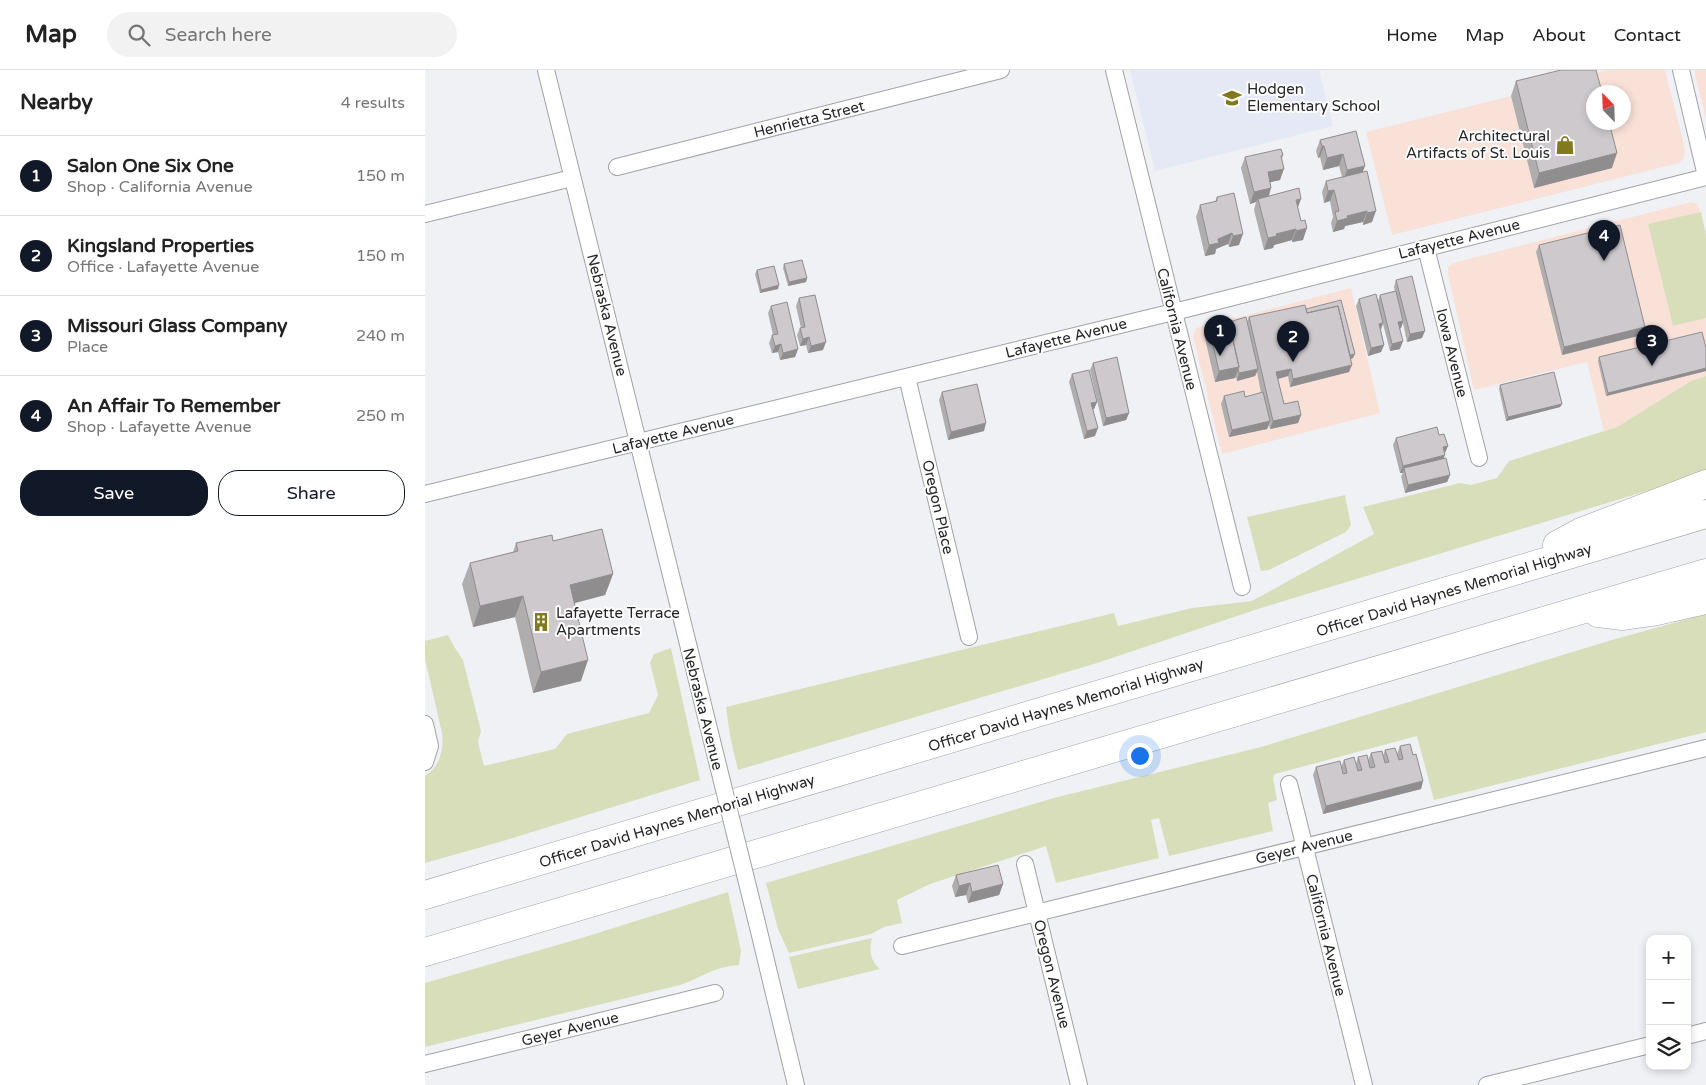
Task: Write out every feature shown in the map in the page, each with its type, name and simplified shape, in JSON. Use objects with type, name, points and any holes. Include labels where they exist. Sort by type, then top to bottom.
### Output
[{"type":"highway","points":[[1497,576],[1581,532],[1706,484]]},
{"type":"highway","name":"Officer David Haynes Memorial Highway","points":[[425,895],[1706,514]]},
{"type":"highway","points":[[425,952],[1706,573]]},
{"type":"highway","points":[[1579,611],[1623,616],[1652,612],[1706,600]]},
{"type":"street","name":"Nebraska Avenue","points":[[546,70],[796,1085]]},
{"type":"street","name":"Henrietta Street","points":[[617,167],[1001,70]]},
{"type":"street","name":"California Avenue","points":[[1114,70],[1242,587]]},
{"type":"street","points":[[1681,70],[1706,176]]},
{"type":"street","name":"Lafayette Avenue","points":[[425,494],[1173,312],[1706,176]]},
{"type":"street","points":[[425,214],[572,178]]},
{"type":"street","name":"Iowa Avenue","points":[[1426,248],[1479,458]]},
{"type":"street","name":"Oregon Place","points":[[907,376],[969,637]]},
{"type":"street","points":[[425,724],[430,746],[426,761]]},
{"type":"street","name":"Geyer Avenue","points":[[902,946],[1706,748]]},
{"type":"street","name":"California Avenue","points":[[1289,784],[1364,1085]]},
{"type":"street","name":"Oregon Avenue","points":[[1025,864],[1079,1085]]},
{"type":"street","name":"Geyer Avenue","points":[[425,1064],[715,993]]},
{"type":"street","points":[[1691,1035],[1706,1031]]},
{"type":"street","points":[[1487,1085],[1646,1046]]},
{"type":"shaded area","name":"Hodgen Elementary School","points":[[1130,70],[1319,70],[1333,126],[1155,171]]},
{"type":"shaded area","points":[[1608,70],[1665,70],[1685,149],[1684,158],[1679,163],[1392,235],[1366,132]]},
{"type":"shaded area","points":[[1694,70],[1706,70],[1706,119]]},
{"type":"shaded area","points":[[1691,202],[1699,207],[1706,235],[1706,376],[1691,381],[1617,427],[1604,431],[1587,362],[1474,390],[1448,274],[1448,268],[1453,263]]},
{"type":"shaded area","points":[[1351,288],[1380,413],[1222,454],[1193,336],[1196,328]]},
{"type":"green space","points":[[1701,212],[1706,235],[1706,318],[1673,326],[1648,224]]},
{"type":"green space","points":[[1706,376],[1706,473],[1261,608],[1097,663],[738,770],[726,707],[1114,613],[1118,626],[1192,608],[1252,601],[1374,534],[1363,507],[1460,483],[1471,485],[1497,478],[1509,461],[1617,427],[1691,381]]},
{"type":"green space","points":[[1345,495],[1351,525],[1346,532],[1269,570],[1261,571],[1247,517]]},
{"type":"green space","points":[[1706,614],[1706,732],[1434,800],[1417,736],[1275,774],[1273,778],[1277,800],[1268,803],[1273,831],[1169,856],[1159,818],[1151,820],[1159,858],[1056,883],[1046,846],[930,884],[897,900],[902,923],[884,927],[871,934],[789,953],[778,929],[766,883],[1054,798],[1261,747],[1612,640]]},
{"type":"green space","points":[[448,635],[463,660],[481,731],[478,742],[484,766],[555,749],[567,734],[649,713],[658,695],[650,663],[654,654],[671,648],[700,780],[425,863],[425,776],[434,768],[440,757],[442,733],[425,659],[425,641]]},
{"type":"green space","points":[[728,892],[741,951],[739,965],[715,970],[680,985],[425,1047],[425,983],[585,937]]},
{"type":"green space","points":[[872,938],[871,955],[880,969],[798,989],[789,957]]},
{"type":"building","name":"Architectural Artifacts of St. Louis","points":[[1561,70],[1596,70],[1600,85],[1586,85],[1586,130],[1611,130],[1617,153],[1539,173],[1516,81]]},
{"type":"building","points":[[1356,131],[1365,166],[1347,170],[1343,154],[1327,158],[1324,146],[1322,146],[1320,140]]},
{"type":"building","points":[[1281,149],[1284,169],[1268,172],[1271,188],[1254,192],[1245,157]]},
{"type":"building","points":[[1367,171],[1376,211],[1367,213],[1367,211],[1347,216],[1348,218],[1337,221],[1335,212],[1339,211],[1334,190],[1328,191],[1326,181]]},
{"type":"building","points":[[1299,188],[1301,199],[1296,200],[1301,221],[1305,220],[1307,228],[1276,234],[1277,236],[1268,238],[1258,199]]},
{"type":"building","points":[[1234,193],[1243,234],[1233,236],[1232,233],[1218,239],[1219,243],[1209,245],[1200,205],[1217,201],[1217,197]]},
{"type":"building","points":[[1620,225],[1645,327],[1564,347],[1539,245]]},
{"type":"building","points":[[802,260],[807,278],[789,282],[784,264]]},
{"type":"building","points":[[774,266],[779,285],[761,290],[757,270]]},
{"type":"building","points":[[1412,276],[1425,331],[1410,334],[1396,280]]},
{"type":"building","points":[[1396,291],[1403,321],[1398,322],[1403,341],[1392,344],[1380,295]]},
{"type":"building","points":[[1376,294],[1383,323],[1379,324],[1384,345],[1371,348],[1359,299]]},
{"type":"building","points":[[815,295],[826,342],[811,346],[809,337],[803,339],[800,328],[805,327],[799,298]]},
{"type":"building","points":[[1341,300],[1355,354],[1350,355],[1338,306],[1307,313],[1306,309]]},
{"type":"building","points":[[787,302],[798,349],[783,353],[781,344],[775,346],[772,335],[778,334],[771,306]]},
{"type":"building","points":[[1305,305],[1307,313],[1338,306],[1352,365],[1293,379],[1291,369],[1276,372],[1284,404],[1298,401],[1301,415],[1273,421],[1249,317]]},
{"type":"building","points":[[1246,317],[1258,369],[1239,373],[1229,322]]},
{"type":"building","points":[[1228,318],[1239,367],[1219,371],[1208,323]]},
{"type":"building","points":[[1702,332],[1706,348],[1706,368],[1608,393],[1599,357]]},
{"type":"building","points":[[1117,357],[1129,413],[1106,418],[1093,363]]},
{"type":"building","points":[[1089,370],[1097,402],[1091,403],[1098,428],[1087,431],[1072,374]]},
{"type":"building","points":[[1554,372],[1562,404],[1508,417],[1500,385]]},
{"type":"building","points":[[977,384],[986,423],[951,432],[942,392]]},
{"type":"building","points":[[1244,391],[1245,397],[1263,392],[1270,421],[1232,430],[1224,396]]},
{"type":"building","points":[[1437,427],[1439,435],[1444,434],[1448,446],[1443,447],[1445,455],[1403,466],[1396,438]]},
{"type":"building","points":[[1446,458],[1450,475],[1408,485],[1404,468]]},
{"type":"building","name":"Lafayette Terrace Apartments","points":[[602,529],[613,574],[570,585],[588,660],[541,672],[523,596],[480,606],[470,563],[518,551],[516,543],[552,535],[553,541]]},
{"type":"building","points":[[1410,744],[1413,755],[1416,754],[1423,781],[1326,806],[1316,767],[1340,761],[1343,774],[1347,773],[1344,760],[1354,757],[1358,771],[1362,770],[1358,757],[1367,755],[1370,768],[1375,767],[1371,753],[1382,751],[1385,763],[1389,762],[1385,750],[1395,748],[1399,760],[1403,759],[1400,746]]},
{"type":"building","points":[[998,865],[1003,884],[972,892],[970,883],[959,886],[956,875]]},
{"type":"place","name":"Hodgen Elementary School","points":[[1232,98]]},
{"type":"place","name":"Architectural Artifacts of St. Louis","points":[[1565,145]]},
{"type":"place","name":"An Affair To Remember","points":[[1604,261]]},
{"type":"place","name":"Salon One Six One","points":[[1220,356]]},
{"type":"place","name":"Kingsland Properties","points":[[1293,362]]},
{"type":"place","name":"Missouri Glass Company","points":[[1652,366]]},
{"type":"place","name":"Lafayette Terrace Apartments","points":[[541,622]]}]
